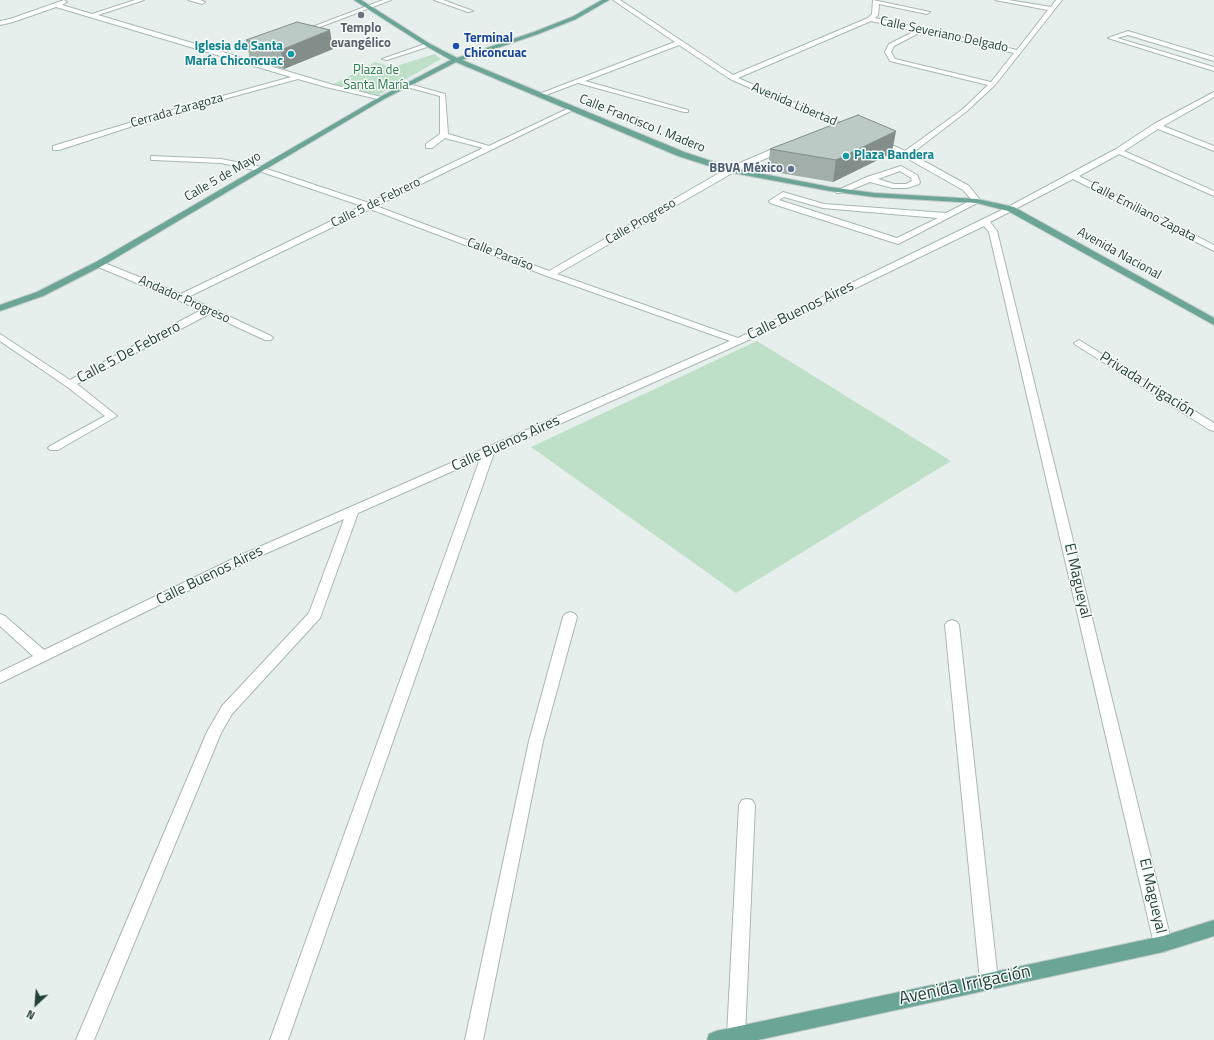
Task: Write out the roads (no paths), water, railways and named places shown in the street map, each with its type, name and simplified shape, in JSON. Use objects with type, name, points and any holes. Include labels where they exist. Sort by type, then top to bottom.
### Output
[{"type":"main road","name":"Calle Francisco I. Madero","points":[[357,0],[428,45],[456,60],[681,154],[731,170],[840,191],[910,198],[977,201],[1011,209]]},
{"type":"main road","name":"Calle 5 de Mayo","points":[[0,308],[40,294],[99,264],[382,98],[436,69],[456,60],[536,33],[574,18],[606,0]]},
{"type":"main road","name":"Avenida Nacional","points":[[1011,209],[1214,322]]},
{"type":"main road","name":"Avenida Irrigación","points":[[716,1040],[1163,944],[1214,928]]},
{"type":"street","points":[[0,23],[11,21],[71,0]]},
{"type":"street","points":[[93,15],[141,0]]},
{"type":"street","points":[[191,0],[202,2]]},
{"type":"street","points":[[295,35],[388,0]]},
{"type":"street","points":[[437,0],[470,11]]},
{"type":"street","name":"Avenida Libertad","points":[[616,0],[732,78],[855,132]]},
{"type":"street","points":[[998,0],[1052,9]]},
{"type":"street","points":[[906,154],[965,110],[993,84],[1059,0]]},
{"type":"street","points":[[732,78],[870,19],[876,15],[876,1],[927,12]]},
{"type":"street","points":[[57,5],[298,77],[382,98]]},
{"type":"street","name":"Calle Severiano Delgado","points":[[870,19],[1019,52]]},
{"type":"street","points":[[919,31],[891,45],[888,52],[892,60],[993,84]]},
{"type":"street","points":[[1214,59],[1128,33],[1111,38],[1214,69]]},
{"type":"street","points":[[540,95],[679,42]]},
{"type":"street","points":[[385,59],[428,45]]},
{"type":"street","points":[[236,58],[243,55]]},
{"type":"street","name":"Cerrada Zaragoza","points":[[56,148],[174,111],[298,77]]},
{"type":"street","points":[[578,81],[686,111]]},
{"type":"street","points":[[405,86],[443,95],[444,135]]},
{"type":"street","points":[[1119,151],[1157,126],[1214,94]]},
{"type":"street","name":"Calle 5 de Febrero","points":[[181,297],[571,109]]},
{"type":"street","points":[[1157,126],[1214,149]]},
{"type":"street","points":[[429,146],[444,135]]},
{"type":"street","points":[[444,135],[490,148]]},
{"type":"street","points":[[870,138],[906,154],[966,188],[977,201],[898,242],[773,201],[783,194],[823,206],[947,216]]},
{"type":"street","name":"Calle Progreso","points":[[550,274],[731,170],[790,145]]},
{"type":"street","points":[[1119,151],[1214,194]]},
{"type":"street","name":"Calle Buenos Aires","points":[[0,678],[247,557],[739,341],[1011,209],[1119,151]]},
{"type":"street","name":"Calle Paraíso","points":[[154,158],[221,161],[261,169],[369,206],[550,274],[739,341]]},
{"type":"street","points":[[840,191],[901,168],[914,177],[916,182],[907,186],[893,186],[870,180]]},
{"type":"street","name":"Calle Emiliano Zapata","points":[[1073,176],[1214,248]]},
{"type":"street","name":"El Magueyal","points":[[985,222],[993,231],[1163,944]]},
{"type":"street","name":"Andador Progreso","points":[[99,264],[181,297],[268,338]]},
{"type":"street","name":"Calle 5 De Febrero","points":[[70,384],[209,310]]},
{"type":"street","points":[[0,337],[70,384],[112,416],[54,448]]},
{"type":"street","name":"Privada Irrigación","points":[[1079,343],[1214,428]]},
{"type":"street","points":[[279,1040],[489,450]]},
{"type":"street","points":[[85,1040],[214,732],[227,710],[315,615],[353,511]]},
{"type":"street","points":[[474,1040],[536,741],[570,617]]},
{"type":"street","points":[[0,619],[43,657]]},
{"type":"street","points":[[952,626],[989,981]]},
{"type":"street","points":[[736,1036],[746,805]]},
{"type":"place","name":"Templo evangélico","points":[[361,15]]},
{"type":"place","name":"Terminal Chiconcuac","points":[[456,46]]},
{"type":"place","name":"Iglesia de Santa María Chiconcuac","points":[[291,54]]},
{"type":"place","name":"Plaza Bandera","points":[[846,156]]},
{"type":"place","name":"BBVA México","points":[[791,169]]},
{"type":"park label","name":"Plaza de Santa María","points":[[376,78]]}]
